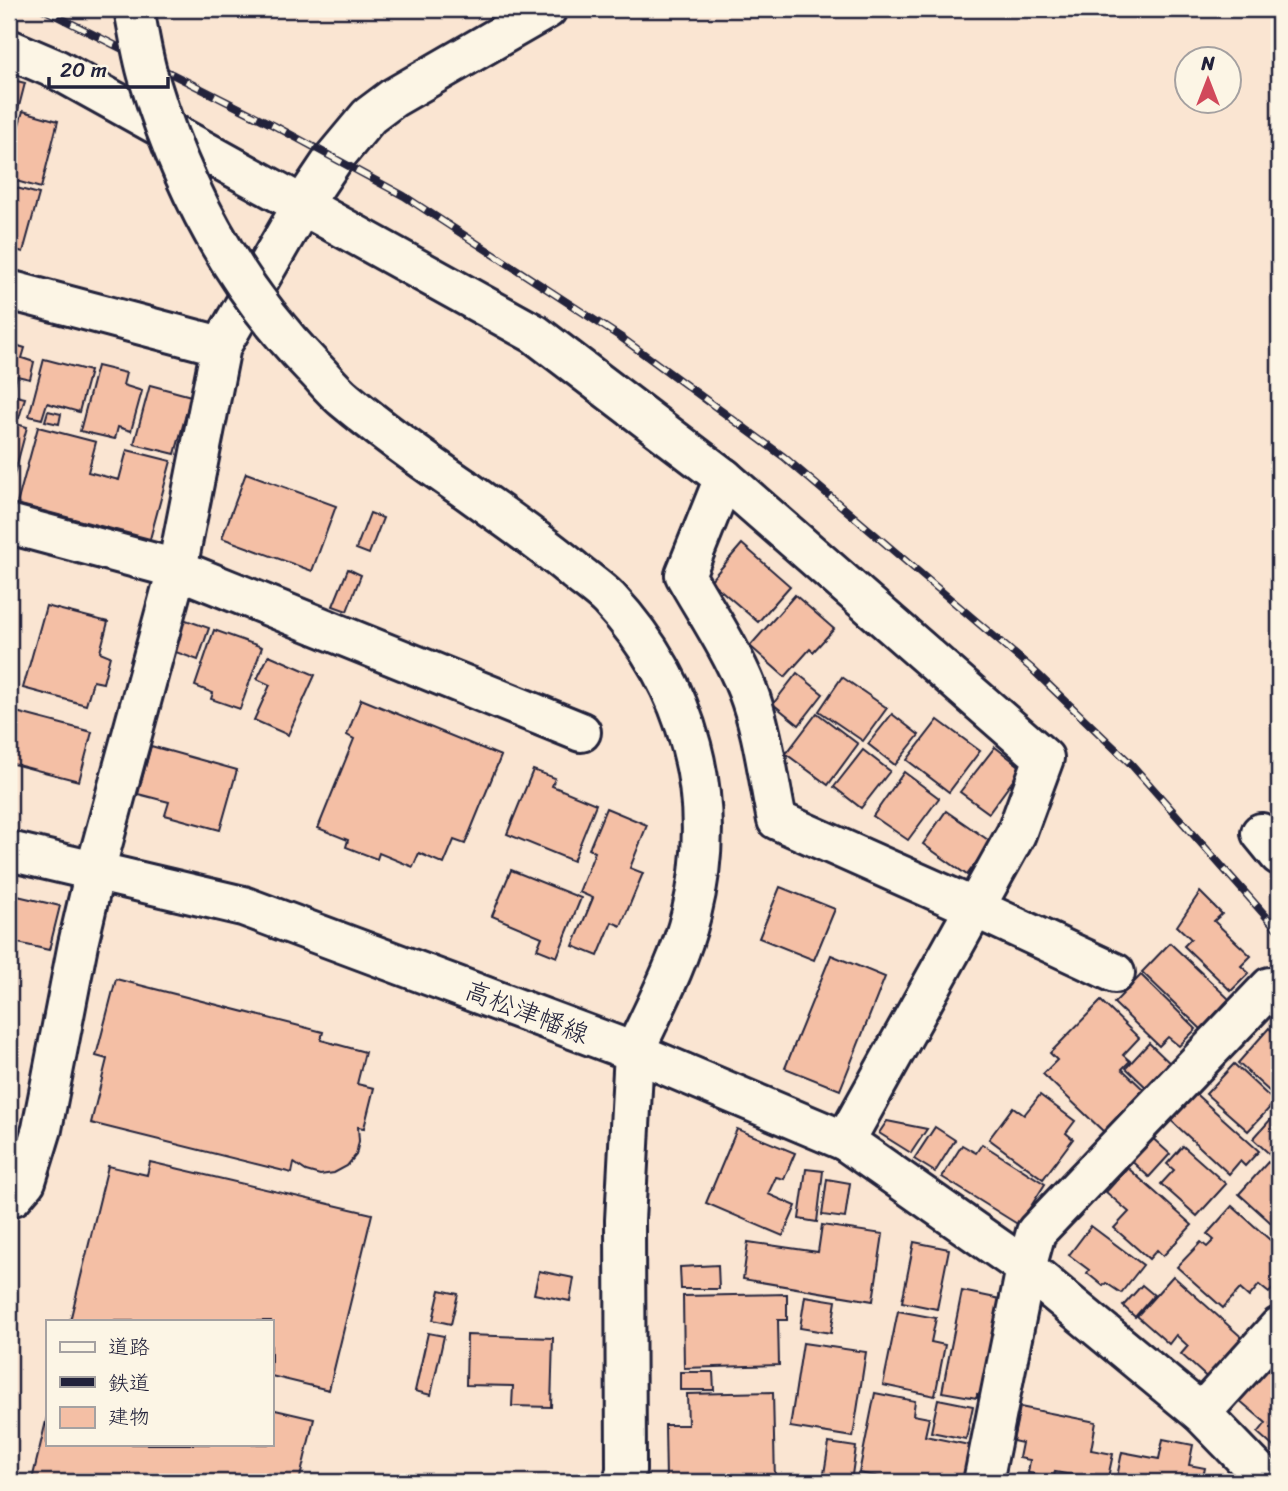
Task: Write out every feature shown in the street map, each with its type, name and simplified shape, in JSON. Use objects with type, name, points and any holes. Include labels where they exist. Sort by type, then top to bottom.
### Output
[{"type":"street","points":[[134,9],[149,79],[173,150],[205,219],[244,285],[290,344],[343,399],[564,561],[607,598],[644,642],[673,692],[692,746],[702,803],[702,860],[687,927],[634,1052],[625,1220],[626,1470],[623,1482]]},
{"type":"street","points":[[9,1197],[26,1181],[35,1155],[95,871],[177,569],[221,346],[303,204],[350,136],[369,116],[393,98],[547,9]]},
{"type":"street","points":[[9,50],[58,69],[535,334],[723,478],[1044,758],[1016,834],[845,1141]]},
{"type":"street","points":[[9,290],[221,346]]},
{"type":"street","points":[[723,478],[685,575],[732,657],[747,689],[777,820],[1115,974]]},
{"type":"street","points":[[9,524],[177,569],[581,732]]},
{"type":"street","name":"高松津幡線","points":[[9,851],[243,906],[634,1052],[845,1141],[1026,1268],[1201,1413],[1233,1465],[1268,1482]]},
{"type":"street","points":[[983,1482],[1026,1268],[1036,1232],[1270,987],[1279,999]]},
{"type":"street","points":[[1201,1413],[1279,1327]]},
{"type":"building","points":[[9,79],[25,83],[17,114],[9,112]]},
{"type":"building","points":[[23,111],[58,121],[41,188],[9,179],[9,126],[18,128]]},
{"type":"building","points":[[9,186],[39,194],[23,252],[9,248]]},
{"type":"building","points":[[9,343],[25,348],[22,358],[34,362],[30,379],[17,376],[12,395],[25,398],[19,418],[9,415]]},
{"type":"building","points":[[44,359],[90,371],[79,412],[47,403],[42,419],[29,416]]},
{"type":"building","points":[[97,366],[126,373],[123,385],[142,391],[131,431],[118,427],[115,439],[80,431]]},
{"type":"building","points":[[150,385],[191,396],[175,454],[134,444]]},
{"type":"building","points":[[48,411],[61,414],[59,424],[45,421]]},
{"type":"building","points":[[9,422],[27,427],[10,490],[9,489]]},
{"type":"building","points":[[38,427],[96,442],[88,472],[119,480],[127,450],[171,461],[150,539],[17,504]]},
{"type":"building","points":[[246,473],[336,506],[312,571],[222,538]]},
{"type":"building","points":[[370,513],[383,518],[369,554],[356,549]]},
{"type":"building","points":[[742,544],[790,586],[758,622],[710,581]]},
{"type":"building","points":[[348,569],[361,575],[347,611],[333,606]]},
{"type":"building","points":[[795,595],[834,629],[813,652],[810,649],[785,677],[750,646]]},
{"type":"building","points":[[46,606],[108,622],[100,652],[110,656],[103,683],[93,681],[86,705],[23,688]]},
{"type":"building","points":[[180,618],[209,628],[198,660],[170,650]]},
{"type":"building","points":[[214,630],[262,647],[240,709],[211,699],[213,693],[195,686]]},
{"type":"building","points":[[269,655],[315,675],[288,735],[254,720],[270,685],[257,679]]},
{"type":"building","points":[[797,673],[823,694],[799,725],[773,704]]},
{"type":"building","points":[[842,677],[887,708],[863,741],[819,711]]},
{"type":"building","points":[[361,699],[501,756],[465,844],[454,840],[444,864],[419,853],[413,867],[379,853],[377,859],[346,847],[348,840],[318,828],[354,739],[347,735]]},
{"type":"building","points":[[16,712],[92,732],[79,781],[9,763],[9,739]]},
{"type":"building","points":[[817,713],[858,744],[828,785],[786,754]]},
{"type":"building","points":[[892,714],[919,735],[895,765],[868,744]]},
{"type":"building","points":[[938,720],[980,751],[949,792],[907,760]]},
{"type":"building","points":[[151,746],[237,770],[220,830],[165,815],[169,802],[138,794]]},
{"type":"building","points":[[995,747],[1022,768],[989,813],[960,792]]},
{"type":"building","points":[[863,750],[890,771],[861,808],[834,787]]},
{"type":"building","points":[[533,770],[555,778],[552,786],[596,804],[573,861],[507,834]]},
{"type":"building","points":[[904,772],[939,798],[908,840],[873,816]]},
{"type":"building","points":[[606,808],[647,825],[630,868],[643,873],[621,926],[612,922],[598,956],[573,946],[593,898],[579,892],[595,852],[589,849]]},
{"type":"building","points":[[946,811],[991,842],[967,875],[923,844]]},
{"type":"building","points":[[511,870],[581,898],[557,957],[537,949],[542,937],[492,916]]},
{"type":"building","points":[[780,887],[835,909],[814,960],[759,938]]},
{"type":"building","points":[[1200,892],[1222,914],[1214,921],[1251,956],[1241,966],[1249,973],[1231,991],[1184,946],[1191,939],[1177,926]]},
{"type":"building","points":[[9,894],[60,906],[49,950],[9,941]]},
{"type":"building","points":[[1170,943],[1229,999],[1201,1029],[1142,972]]},
{"type":"building","points":[[831,955],[885,977],[840,1090],[785,1068]]},
{"type":"building","points":[[1141,975],[1196,1029],[1179,1046],[1168,1037],[1159,1046],[1114,1003]]},
{"type":"building","points":[[116,979],[323,1032],[321,1040],[365,1052],[357,1084],[374,1088],[364,1128],[358,1127],[356,1155],[347,1166],[334,1173],[320,1175],[306,1171],[294,1163],[292,1173],[91,1123],[107,1059],[96,1056]]},
{"type":"building","points":[[1101,1001],[1139,1038],[1123,1055],[1130,1061],[1122,1069],[1144,1090],[1104,1132],[1043,1074],[1057,1060],[1050,1053]]},
{"type":"building","points":[[1269,1028],[1279,1037],[1279,1100],[1238,1063]]},
{"type":"building","points":[[1149,1043],[1175,1068],[1152,1093],[1126,1068]]},
{"type":"building","points":[[1234,1064],[1275,1102],[1248,1131],[1206,1094]]},
{"type":"building","points":[[1189,1088],[1259,1151],[1245,1166],[1240,1161],[1229,1174],[1165,1115]]},
{"type":"building","points":[[1040,1095],[1075,1121],[1066,1133],[1073,1139],[1043,1179],[989,1139],[1013,1107],[1024,1115]]},
{"type":"building","points":[[1279,1110],[1279,1152],[1274,1158],[1253,1139]]},
{"type":"building","points":[[887,1121],[927,1129],[911,1153],[879,1133]]},
{"type":"building","points":[[935,1127],[955,1140],[935,1172],[914,1159]]},
{"type":"building","points":[[737,1129],[795,1153],[784,1179],[776,1177],[768,1194],[796,1206],[783,1236],[706,1203]]},
{"type":"building","points":[[1148,1134],[1170,1154],[1149,1177],[1127,1157]]},
{"type":"building","points":[[982,1144],[1045,1184],[1019,1225],[942,1177],[962,1145],[976,1153]]},
{"type":"building","points":[[1183,1146],[1226,1184],[1197,1216],[1161,1184],[1174,1170],[1167,1164]]},
{"type":"building","points":[[150,1162],[372,1214],[329,1390],[273,1376],[273,1320],[70,1320],[108,1166],[147,1175]]},
{"type":"building","points":[[1268,1162],[1279,1172],[1279,1230],[1239,1194]]},
{"type":"building","points":[[1128,1168],[1192,1225],[1163,1256],[1157,1250],[1149,1259],[1114,1228],[1129,1212],[1106,1192]]},
{"type":"building","points":[[806,1169],[823,1171],[817,1222],[799,1219]]},
{"type":"building","points":[[827,1179],[850,1183],[845,1218],[822,1215]]},
{"type":"building","points":[[1232,1206],[1279,1248],[1279,1257],[1274,1263],[1279,1268],[1279,1282],[1269,1293],[1259,1285],[1249,1297],[1240,1289],[1223,1308],[1177,1267],[1201,1242],[1207,1247],[1214,1240],[1207,1234]]},
{"type":"building","points":[[822,1225],[883,1234],[873,1301],[743,1279],[748,1242],[818,1252]]},
{"type":"building","points":[[1091,1226],[1143,1265],[1121,1293],[1106,1283],[1103,1286],[1087,1273],[1089,1270],[1069,1255]]},
{"type":"building","points":[[914,1242],[949,1249],[937,1309],[902,1302]]},
{"type":"building","points":[[718,1265],[719,1289],[681,1289],[680,1267]]},
{"type":"building","points":[[539,1271],[574,1278],[570,1301],[534,1294]]},
{"type":"building","points":[[1173,1276],[1247,1342],[1212,1382],[1181,1354],[1188,1346],[1176,1335],[1169,1344],[1137,1316]]},
{"type":"building","points":[[1142,1285],[1154,1295],[1135,1317],[1123,1306]]},
{"type":"building","points":[[440,1290],[458,1294],[451,1324],[433,1320]]},
{"type":"building","points":[[962,1291],[1010,1301],[989,1396],[977,1394],[977,1398],[942,1392]]},
{"type":"building","points":[[787,1294],[787,1320],[778,1320],[779,1365],[684,1368],[683,1296]]},
{"type":"building","points":[[805,1296],[836,1301],[831,1333],[800,1328]]},
{"type":"building","points":[[898,1311],[936,1318],[931,1342],[945,1345],[935,1396],[883,1385]]},
{"type":"building","points":[[428,1333],[444,1336],[431,1395],[415,1391]]},
{"type":"building","points":[[467,1335],[553,1338],[551,1407],[512,1406],[513,1386],[466,1385]]},
{"type":"building","points":[[803,1343],[866,1352],[853,1437],[790,1427]]},
{"type":"building","points":[[1279,1356],[1279,1452],[1258,1433],[1266,1423],[1239,1400]]},
{"type":"building","points":[[680,1372],[713,1372],[714,1390],[680,1390]]},
{"type":"building","points":[[773,1392],[775,1482],[666,1480],[665,1425],[688,1425],[687,1394]]},
{"type":"building","points":[[875,1393],[915,1401],[913,1415],[929,1418],[925,1436],[979,1447],[972,1482],[925,1479],[925,1482],[906,1482],[859,1473]]},
{"type":"building","points":[[938,1399],[973,1406],[966,1439],[931,1432]]},
{"type":"building","points":[[1020,1407],[1096,1422],[1091,1450],[1113,1454],[1107,1482],[1081,1482],[1083,1477],[1055,1472],[1054,1477],[1028,1473],[1030,1460],[1019,1458],[1022,1443],[1013,1441]]},
{"type":"building","points":[[273,1409],[314,1419],[299,1482],[16,1482],[18,1477],[32,1480],[46,1421],[46,1446],[273,1446]]},
{"type":"building","points":[[1163,1439],[1193,1445],[1189,1465],[1205,1468],[1202,1482],[1116,1482],[1122,1452],[1159,1459]]},
{"type":"building","points":[[829,1443],[856,1447],[851,1482],[823,1480]]},
{"type":"railway","points":[[43,9],[273,125],[404,196],[622,338],[784,457],[1031,668],[1131,764],[1279,931]]}]
